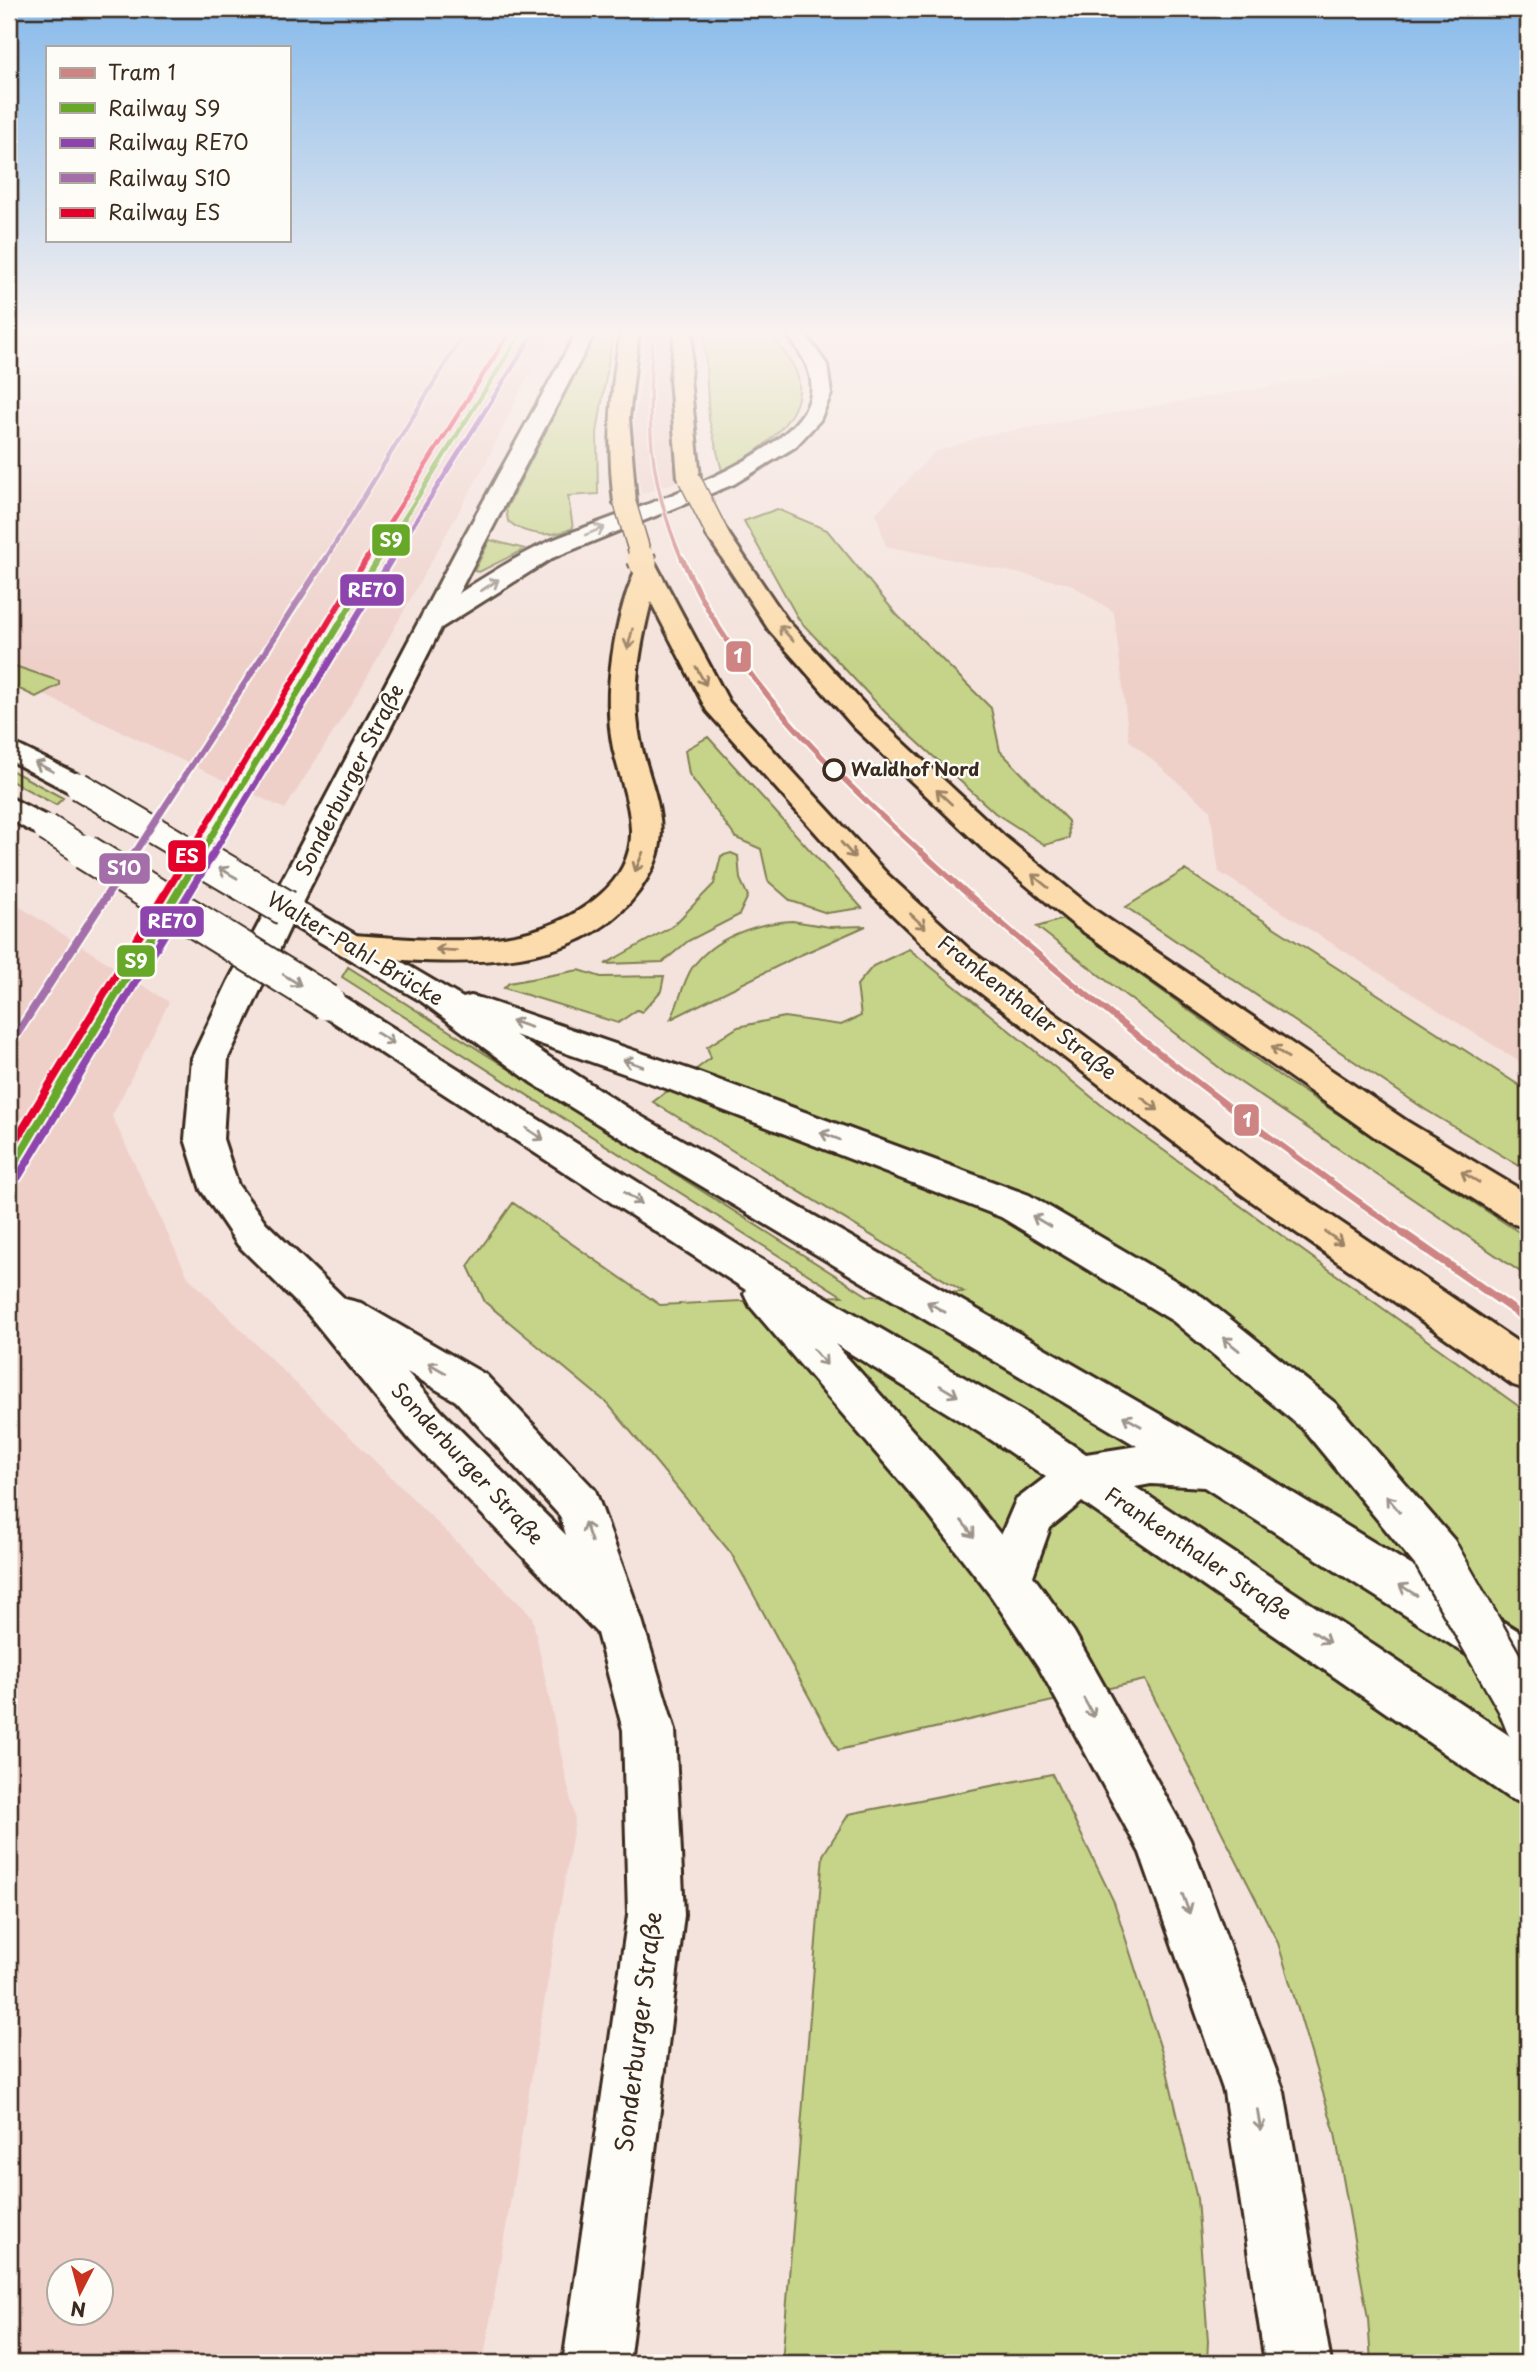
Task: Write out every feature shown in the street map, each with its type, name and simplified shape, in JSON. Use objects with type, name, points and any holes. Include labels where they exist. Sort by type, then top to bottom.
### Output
[{"type":"main road","name":"Sonderburger Straße","points":[[540,443],[503,531],[433,622],[245,982],[210,1058],[204,1139],[220,1190],[252,1234],[323,1302],[426,1426],[618,1620]]},
{"type":"main road","name":"Frankenthaler Straße","points":[[617,443],[625,503],[645,568],[717,705],[877,882],[959,959],[1254,1183],[1528,1372]]},
{"type":"main road","points":[[686,443],[689,478],[718,535],[778,625],[864,721],[994,843],[1085,918],[1395,1132],[1528,1213]]},
{"type":"main road","name":"Sonderburger Straße","points":[[433,622],[526,562],[559,546],[727,480],[763,463],[790,443]]},
{"type":"main road","name":"Sonderburger Straße","points":[[503,531],[559,546]]},
{"type":"main road","points":[[352,946],[459,951],[522,946],[556,937],[585,923],[611,904],[629,884],[643,858],[646,834],[625,734],[621,696],[624,660],[645,568]]},
{"type":"main road","name":"Walter-Pahl-Brücke","points":[[9,749],[79,786],[433,993],[545,1074],[624,1123],[1213,1468]]},
{"type":"main road","name":"Frankenthaler Straße","points":[[9,806],[327,1002],[743,1268],[1006,1425],[1528,1779]]},
{"type":"main road","points":[[433,993],[681,1080],[1014,1206],[1188,1309],[1319,1416],[1437,1556],[1520,1702],[1528,1722]]},
{"type":"main road","points":[[743,1268],[940,1494],[1008,1580],[1056,1649],[1163,1840],[1254,2092],[1298,2363]]},
{"type":"main road","name":"Sonderburger Straße","points":[[323,1302],[471,1388],[579,1505],[618,1620],[649,1730],[656,1915],[596,2363]]},
{"type":"main road","points":[[1008,1580],[1032,1516],[1082,1475],[1151,1464],[1213,1468],[1528,1665]]},
{"type":"shaded area","points":[[9,443],[496,443],[361,688],[285,809],[42,694],[59,685],[59,681],[9,663]]},
{"type":"shaded area","points":[[634,443],[673,443],[677,482],[641,494]]},
{"type":"shaded area","points":[[963,443],[1528,443],[1528,1067],[1219,872],[1210,810],[1129,740],[1114,612],[1070,584],[886,546],[876,513],[935,452]]},
{"type":"shaded area","points":[[17,905],[169,1002],[112,1116],[188,1277],[532,1616],[575,1820],[483,2363],[9,2363],[9,1291],[13,1284],[9,1289],[9,917]]},
{"type":"green space","points":[[540,443],[597,443],[598,494],[568,496],[573,528],[548,534],[523,530],[508,521],[506,509]]},
{"type":"green space","points":[[715,443],[766,443],[751,455],[722,471]]},
{"type":"green space","points":[[777,509],[827,530],[897,615],[991,708],[1000,751],[1068,821],[1069,838],[1045,845],[995,813],[886,713],[799,620],[744,521]]},
{"type":"green space","points":[[490,540],[525,549],[479,572],[474,571]]},
{"type":"green space","points":[[9,664],[59,681],[59,685],[36,697],[9,684]]},
{"type":"green space","points":[[708,737],[862,908],[827,913],[791,901],[768,881],[761,849],[736,838],[689,774],[685,750]]},
{"type":"green space","points":[[9,769],[63,798],[56,805],[9,780]]},
{"type":"green space","points":[[731,853],[738,856],[740,879],[748,896],[739,915],[688,941],[663,962],[605,964],[673,926],[714,884],[721,856]]},
{"type":"green space","points":[[1185,870],[1528,1091],[1528,1171],[1426,1110],[1126,907]]},
{"type":"green space","points":[[1063,919],[1284,1079],[1528,1238],[1528,1277],[1225,1072],[1037,927]]},
{"type":"green space","points":[[792,921],[830,927],[866,926],[796,957],[671,1019],[692,968],[712,948],[750,929]]},
{"type":"green space","points":[[909,949],[1105,1108],[1528,1413],[1528,2363],[1371,2363],[1368,2318],[1335,2133],[1278,1943],[1145,1680],[838,1750],[731,1553],[608,1404],[485,1302],[468,1266],[513,1203],[660,1305],[842,1296],[342,977],[348,967],[868,1296],[964,1292],[653,1102],[711,1058],[707,1047],[738,1027],[784,1017],[841,1025],[861,1016],[857,985],[873,966]]},
{"type":"green space","points":[[579,970],[601,977],[664,976],[661,991],[642,1012],[637,1010],[618,1023],[504,988],[509,983]]},
{"type":"green space","points":[[1052,1774],[1114,1902],[1165,2062],[1197,2199],[1208,2341],[1207,2363],[782,2363],[823,1855],[849,1814]]},
{"type":"tram line","name":"1","points":[[651,443],[660,501],[691,580],[722,633],[758,683],[840,776],[931,861],[1042,958],[1177,1067],[1315,1171],[1528,1320]]},
{"type":"rail line","name":"S10","points":[[9,1046],[331,550],[397,443]]},
{"type":"rail line","name":"ES","points":[[9,1152],[352,582],[440,443]]},
{"type":"rail line","name":"S9","points":[[9,1172],[361,587],[452,443]]},
{"type":"rail line","name":"RE70","points":[[18,1177],[370,593],[465,443]]},
{"type":"place","name":"Waldhof Nord","points":[[834,770]]}]
